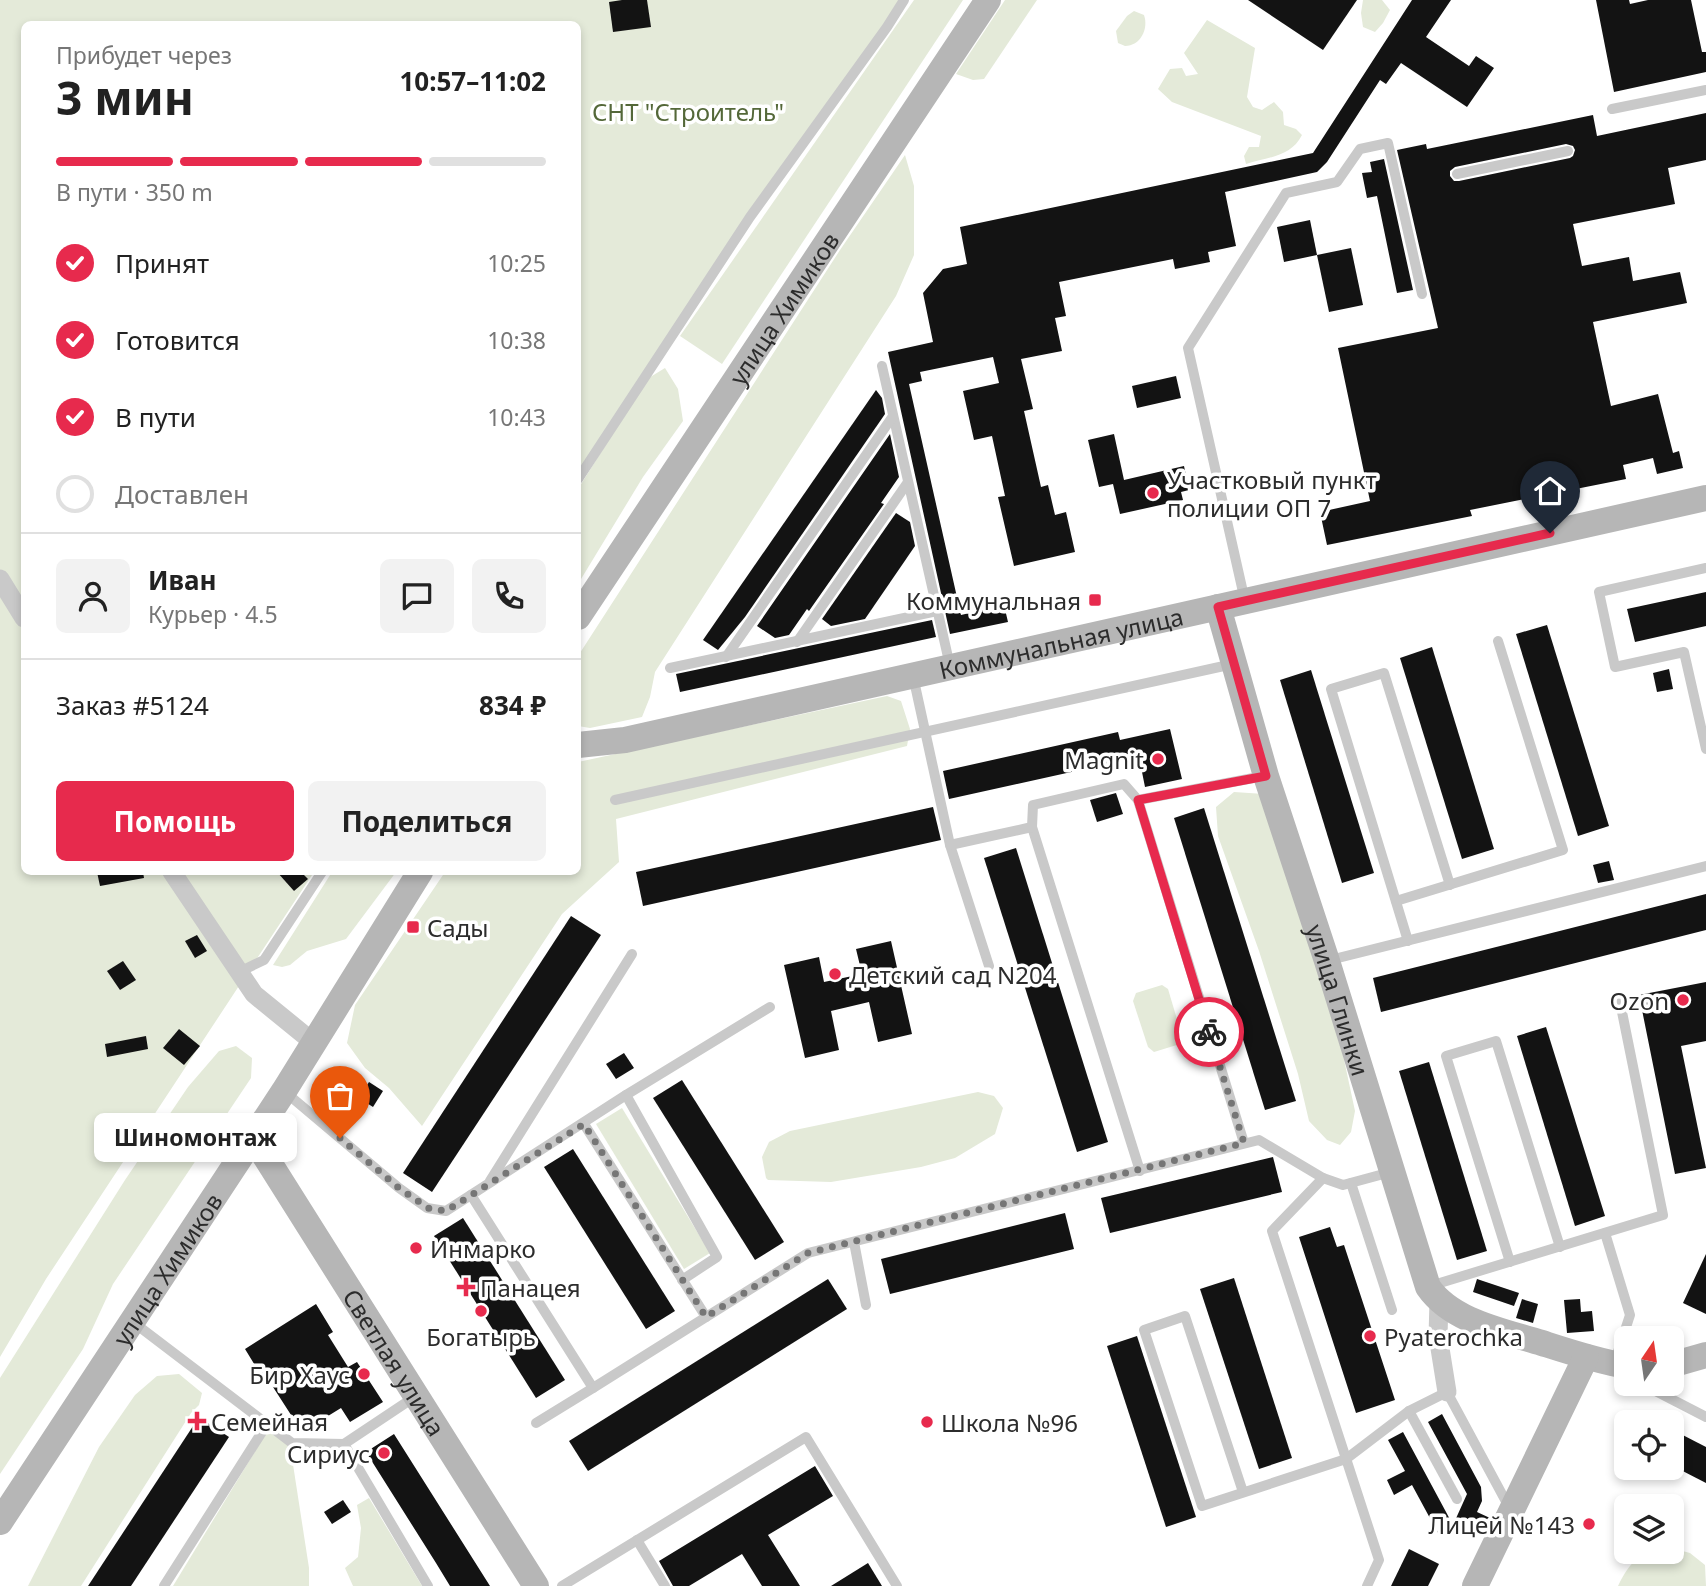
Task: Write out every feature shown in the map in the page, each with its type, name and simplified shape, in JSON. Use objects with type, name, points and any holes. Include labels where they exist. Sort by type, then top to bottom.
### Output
[{"type":"street","name":"улица Химиков","points":[[581,612],[988,0]]},
{"type":"street","name":"Коммунальная улица","points":[[581,745],[625,740],[1706,498]]},
{"type":"street","points":[[0,579],[21,613]]},
{"type":"street","name":"улица Глинки","points":[[1218,607],[1266,776],[1433,1294],[1447,1392]]},
{"type":"street","points":[[174,875],[254,994],[314,1043]]},
{"type":"street","name":"улица Химиков","points":[[0,1522],[284,1091],[418,875]]},
{"type":"street","name":"Светлая улица","points":[[253,1137],[536,1586]]},
{"type":"street","points":[[1433,1294],[1460,1314],[1497,1330],[1614,1364]]},
{"type":"street","points":[[1684,1361],[1706,1355]]},
{"type":"street","points":[[1475,1586],[1586,1357]]},
{"type":"lane","points":[[581,474],[750,217],[904,0]]},
{"type":"lane","points":[[1612,109],[1706,90]]},
{"type":"lane","points":[[1245,601],[1188,348],[1286,193],[1337,182],[1360,149],[1388,142],[1422,294]]},
{"type":"lane","points":[[1457,174],[1568,152]]},
{"type":"lane","points":[[882,366],[950,667]]},
{"type":"lane","points":[[726,657],[893,416]]},
{"type":"lane","points":[[797,642],[908,482]]},
{"type":"lane","points":[[1706,568],[1599,592],[1615,667],[1684,652],[1706,749]]},
{"type":"lane","points":[[670,668],[937,611]]},
{"type":"lane","points":[[1396,901],[1563,850],[1498,641]]},
{"type":"lane","points":[[615,800],[1235,664]]},
{"type":"lane","points":[[1408,941],[1331,689],[1384,673],[1450,885]]},
{"type":"lane","points":[[913,676],[950,845],[989,966]]},
{"type":"lane","points":[[1138,800],[1266,776]]},
{"type":"lane","points":[[1140,1171],[1032,827],[1033,805],[1124,783],[1138,800],[1244,1143]]},
{"type":"lane","points":[[950,845],[1032,827]]},
{"type":"lane","points":[[1327,961],[1706,866]]},
{"type":"lane","points":[[239,972],[264,960],[320,875]]},
{"type":"lane","points":[[488,1185],[632,954]]},
{"type":"lane","points":[[1433,1294],[1510,1262],[1663,1216],[1620,1002]]},
{"type":"lane","points":[[284,1091],[399,1188],[428,1208],[446,1211],[626,1095],[770,1007]]},
{"type":"lane","points":[[1510,1262],[1446,1056],[1496,1041],[1560,1247]]},
{"type":"lane","points":[[626,1095],[718,1257],[682,1279]]},
{"type":"lane","points":[[584,1124],[706,1317]]},
{"type":"lane","points":[[536,1423],[808,1253],[1259,1140],[1322,1178],[1343,1185],[1392,1172]]},
{"type":"lane","points":[[1322,1178],[1272,1231],[1379,1560],[1367,1586]]},
{"type":"lane","points":[[1351,1183],[1392,1310]]},
{"type":"lane","points":[[471,1195],[593,1388]]},
{"type":"lane","points":[[1605,1233],[1630,1315],[1628,1326]]},
{"type":"lane","points":[[854,1242],[866,1305]]},
{"type":"lane","points":[[1243,1492],[1185,1316],[1144,1330],[1202,1506],[1346,1459],[1409,1411],[1447,1392],[1512,1513]]},
{"type":"lane","points":[[132,1321],[292,1443],[344,1444],[416,1396]]},
{"type":"lane","points":[[1665,1396],[1706,1417]]},
{"type":"lane","points":[[1409,1411],[1457,1499]]},
{"type":"lane","points":[[164,1586],[267,1424]]},
{"type":"lane","points":[[562,1586],[806,1437],[897,1586]]},
{"type":"lane","points":[[344,1444],[428,1586]]},
{"type":"lane","points":[[637,1540],[665,1586]]},
{"type":"green space","name":"СНТ \"Строитель\"","points":[[0,0],[904,0],[581,467],[581,21],[21,21],[21,875],[312,875],[46,1279],[0,1357]]},
{"type":"green space","points":[[914,0],[963,0],[722,364],[680,336]]},
{"type":"green space","points":[[1005,0],[1037,0],[984,79],[973,80],[956,74]]},
{"type":"green space","points":[[1363,0],[1382,0],[1390,10],[1375,32],[1363,27]]},
{"type":"green space","points":[[1134,11],[1144,15],[1144,31],[1139,40],[1125,46],[1118,43],[1116,31]]},
{"type":"green space","points":[[1207,20],[1255,48],[1247,97],[1253,107],[1262,110],[1274,102],[1283,112],[1284,125],[1296,129],[1302,135],[1292,148],[1270,158],[1246,164],[1244,156],[1249,147],[1259,147],[1261,136],[1172,102],[1158,89],[1170,69],[1182,68],[1186,76],[1198,74],[1184,53]]},
{"type":"green space","points":[[905,155],[914,186],[914,255],[896,296],[655,672],[650,697],[642,717],[590,728],[581,726],[581,651],[840,250]]},
{"type":"green space","points":[[665,368],[678,389],[683,421],[643,477],[581,579],[581,484],[647,379]]},
{"type":"green space","points":[[887,696],[901,701],[910,729],[907,746],[616,819],[619,862],[562,914],[422,1126],[389,1088],[365,1068],[347,1043],[355,1005],[443,875],[581,875],[581,761]]},
{"type":"green space","points":[[1234,792],[1264,794],[1343,1055],[1355,1111],[1351,1132],[1340,1145],[1327,1140],[1309,1121],[1298,1074],[1259,951],[1218,836],[1216,807]]},
{"type":"green space","points":[[330,875],[394,875],[346,939],[307,951],[290,965],[273,965]]},
{"type":"green space","points":[[1162,985],[1168,989],[1182,1036],[1180,1044],[1154,1052],[1148,1047],[1133,1001],[1136,993]]},
{"type":"green space","points":[[236,1046],[252,1058],[251,1078],[113,1284],[83,1349],[0,1474],[0,1378],[125,1180],[188,1087],[219,1051]]},
{"type":"green space","points":[[978,1092],[994,1096],[1003,1108],[995,1134],[955,1158],[921,1167],[831,1182],[766,1178],[762,1157],[769,1142],[790,1131]]},
{"type":"green space","points":[[622,1108],[710,1253],[684,1269],[596,1124]]},
{"type":"green space","points":[[179,1374],[202,1393],[199,1405],[191,1413],[81,1586],[28,1586],[99,1447],[135,1395],[157,1376]]},
{"type":"green space","points":[[268,1430],[290,1445],[309,1568],[309,1586],[173,1586]]},
{"type":"green space","points":[[369,1498],[422,1586],[353,1586],[345,1568],[358,1557],[361,1528],[357,1505]]},
{"type":"green space","points":[[1684,1551],[1705,1565],[1706,1586],[1618,1586],[1632,1564],[1684,1564]]},
{"type":"building","points":[[647,0],[651,27],[613,32],[609,2]]},
{"type":"building","points":[[1248,0],[1357,0],[1323,50]]},
{"type":"building","points":[[1412,0],[1451,0],[1426,37],[1469,66],[1476,56],[1494,68],[1467,107],[1401,63],[1386,84],[1380,80],[1327,162],[1317,172],[1225,192],[1236,246],[1208,252],[1210,262],[1175,269],[1173,259],[1059,282],[1066,316],[1055,318],[1062,351],[1021,359],[1033,409],[1024,411],[1041,487],[1048,485],[1055,515],[1066,512],[1075,552],[1014,566],[998,497],[1005,496],[992,436],[974,440],[963,391],[999,383],[993,357],[920,372],[922,381],[909,384],[961,615],[1004,605],[1008,622],[950,634],[888,352],[933,342],[923,293],[943,269],[967,264],[960,227],[1313,153]]},
{"type":"building","points":[[1596,0],[1629,0],[1630,4],[1648,0],[1691,0],[1702,52],[1706,52],[1706,72],[1614,92]]},
{"type":"building","points":[[1706,113],[1706,160],[1668,168],[1675,204],[1573,224],[1582,266],[1629,257],[1633,281],[1680,272],[1687,303],[1593,322],[1611,406],[1658,394],[1673,453],[1679,451],[1683,468],[1657,474],[1653,458],[1623,465],[1626,479],[1470,510],[1472,516],[1327,545],[1320,512],[1370,501],[1338,348],[1438,328],[1397,150],[1426,144],[1427,149],[1593,115],[1597,136]],"holes":[[[1566,144],[1573,146],[1575,150],[1570,158],[1459,181],[1454,181],[1450,176],[1450,171],[1455,167]]]},
{"type":"building","points":[[1384,159],[1413,290],[1397,293],[1377,196],[1367,198],[1362,173],[1372,172],[1370,162]]},
{"type":"building","points":[[1310,220],[1317,255],[1284,262],[1277,227]]},
{"type":"building","points":[[1351,248],[1363,305],[1329,312],[1317,255]]},
{"type":"building","points":[[1176,376],[1181,398],[1137,408],[1132,386]]},
{"type":"building","points":[[876,390],[882,398],[885,414],[745,617],[718,650],[703,640]]},
{"type":"building","points":[[890,434],[899,477],[881,503],[884,504],[809,611],[807,609],[789,635],[775,638],[757,626]]},
{"type":"building","points":[[1114,434],[1124,480],[1184,466],[1189,490],[1181,492],[1183,500],[1120,514],[1113,484],[1099,487],[1088,440]]},
{"type":"building","points":[[896,513],[910,522],[915,546],[865,619],[831,626],[822,619]]},
{"type":"building","points":[[1706,592],[1706,626],[1635,642],[1627,609]]},
{"type":"building","points":[[932,620],[936,637],[680,692],[676,674]]},
{"type":"building","points":[[1547,625],[1609,826],[1578,836],[1516,634]]},
{"type":"building","points":[[1432,647],[1494,849],[1462,859],[1400,658]]},
{"type":"building","points":[[1669,669],[1673,689],[1657,692],[1653,673]]},
{"type":"building","points":[[1311,670],[1374,873],[1342,883],[1280,680]]},
{"type":"building","points":[[1170,729],[1182,779],[1145,787],[1139,757],[949,799],[943,771],[1118,732],[1120,740]]},
{"type":"building","points":[[1116,793],[1123,814],[1097,822],[1090,800]]},
{"type":"building","points":[[933,807],[941,840],[643,906],[636,872]]},
{"type":"building","points":[[1204,808],[1296,1101],[1265,1110],[1174,818]]},
{"type":"building","points":[[1016,848],[1108,1142],[1077,1152],[984,858]]},
{"type":"building","points":[[1609,861],[1614,880],[1598,883],[1593,865]]},
{"type":"building","points":[[98,875],[144,875],[144,878],[100,886]]},
{"type":"building","points":[[280,875],[304,875],[308,879],[294,891]]},
{"type":"building","points":[[1706,894],[1706,930],[1381,1012],[1373,978]]},
{"type":"building","points":[[571,916],[601,935],[432,1192],[403,1173]]},
{"type":"building","points":[[197,935],[207,951],[195,958],[185,941]]},
{"type":"building","points":[[891,941],[912,1034],[878,1042],[869,1002],[831,1011],[839,1050],[805,1058],[784,965],[819,957],[824,982],[862,974],[856,949]]},
{"type":"building","points":[[123,961],[136,980],[120,990],[107,971]]},
{"type":"building","points":[[1706,982],[1706,1041],[1681,1046],[1706,1168],[1675,1174],[1639,995]]},
{"type":"building","points":[[1546,1027],[1605,1216],[1575,1226],[1517,1036]]},
{"type":"building","points":[[179,1029],[200,1046],[184,1065],[163,1048]]},
{"type":"building","points":[[146,1036],[148,1049],[107,1057],[105,1044]]},
{"type":"building","points":[[624,1053],[634,1068],[616,1079],[606,1064]]},
{"type":"building","points":[[1429,1062],[1487,1251],[1457,1260],[1399,1071]]},
{"type":"building","points":[[682,1080],[784,1242],[755,1260],[653,1098]]},
{"type":"building","points":[[369,1082],[383,1091],[373,1107],[359,1098]]},
{"type":"building","points":[[573,1149],[675,1311],[646,1329],[544,1167]]},
{"type":"building","points":[[1273,1157],[1282,1192],[1110,1233],[1101,1198]]},
{"type":"building","points":[[1065,1213],[1074,1249],[890,1294],[881,1259]]},
{"type":"building","points":[[463,1218],[565,1380],[536,1398],[434,1236]]},
{"type":"building","points":[[1330,1227],[1337,1247],[1344,1245],[1395,1400],[1356,1413],[1299,1237]]},
{"type":"building","points":[[1706,1254],[1706,1314],[1683,1303]]},
{"type":"building","points":[[1234,1278],[1292,1458],[1259,1469],[1200,1289]]},
{"type":"building","points":[[828,1279],[847,1309],[588,1471],[569,1441]]},
{"type":"building","points":[[1477,1279],[1519,1293],[1514,1306],[1473,1292]]},
{"type":"building","points":[[1522,1299],[1538,1304],[1533,1323],[1516,1318]]},
{"type":"building","points":[[1580,1299],[1581,1312],[1592,1311],[1594,1331],[1567,1333],[1564,1300]]},
{"type":"building","points":[[316,1304],[333,1332],[328,1335],[348,1367],[357,1362],[383,1402],[350,1422],[341,1408],[302,1432],[245,1349]]},
{"type":"building","points":[[1137,1336],[1196,1517],[1166,1527],[1107,1346]]},
{"type":"building","points":[[1442,1414],[1481,1487],[1482,1501],[1477,1512],[1490,1518],[1481,1537],[1453,1525],[1467,1494],[1428,1422]]},
{"type":"building","points":[[199,1417],[229,1437],[131,1586],[88,1586]]},
{"type":"building","points":[[1403,1432],[1453,1525],[1438,1533],[1412,1485],[1394,1495],[1387,1480],[1405,1471],[1388,1440]]},
{"type":"building","points":[[394,1434],[490,1586],[450,1586],[366,1452]]},
{"type":"building","points":[[1684,1436],[1706,1447],[1706,1483],[1684,1472]]},
{"type":"building","points":[[815,1466],[833,1496],[768,1535],[800,1586],[762,1586],[742,1554],[689,1586],[673,1586],[659,1561]]},
{"type":"building","points":[[343,1500],[351,1512],[332,1524],[324,1512]]},
{"type":"building","points":[[1409,1549],[1439,1564],[1428,1586],[1391,1586]]},
{"type":"building","points":[[868,1563],[882,1586],[831,1586]]},
{"type":"way so far","points":[[340,1138],[399,1188],[428,1208],[446,1211],[584,1124],[706,1317],[808,1253],[1244,1143],[1209,1032]]},
{"type":"place","name":"Участковый пункт полиции ОП 7","points":[[1153,493]]},
{"type":"place","name":"Коммунальная","points":[[1095,600]]},
{"type":"place","name":"Magnit","points":[[1158,759]]},
{"type":"place","name":"Сады","points":[[413,927]]},
{"type":"place","name":"Детский сад N204","points":[[835,974]]},
{"type":"place","name":"Ozon","points":[[1683,1000]]},
{"type":"place","name":"Шиномонтаж","points":[[340,1138]]},
{"type":"place","name":"Инмарко","points":[[416,1248]]},
{"type":"place","name":"Панацея","points":[[466,1287]]},
{"type":"place","name":"Богатырь","points":[[481,1311]]},
{"type":"place","name":"Pyaterochka","points":[[1370,1336]]},
{"type":"place","name":"Бир Хаус","points":[[364,1374]]},
{"type":"place","name":"Семейная","points":[[197,1421]]},
{"type":"place","name":"Школа №96","points":[[927,1422]]},
{"type":"place","name":"Сириус","points":[[384,1453]]},
{"type":"place","name":"Лицей №143","points":[[1589,1524]]},
{"type":"route","points":[[1209,1032],[1138,800],[1266,776],[1218,607],[1550,533]]}]
